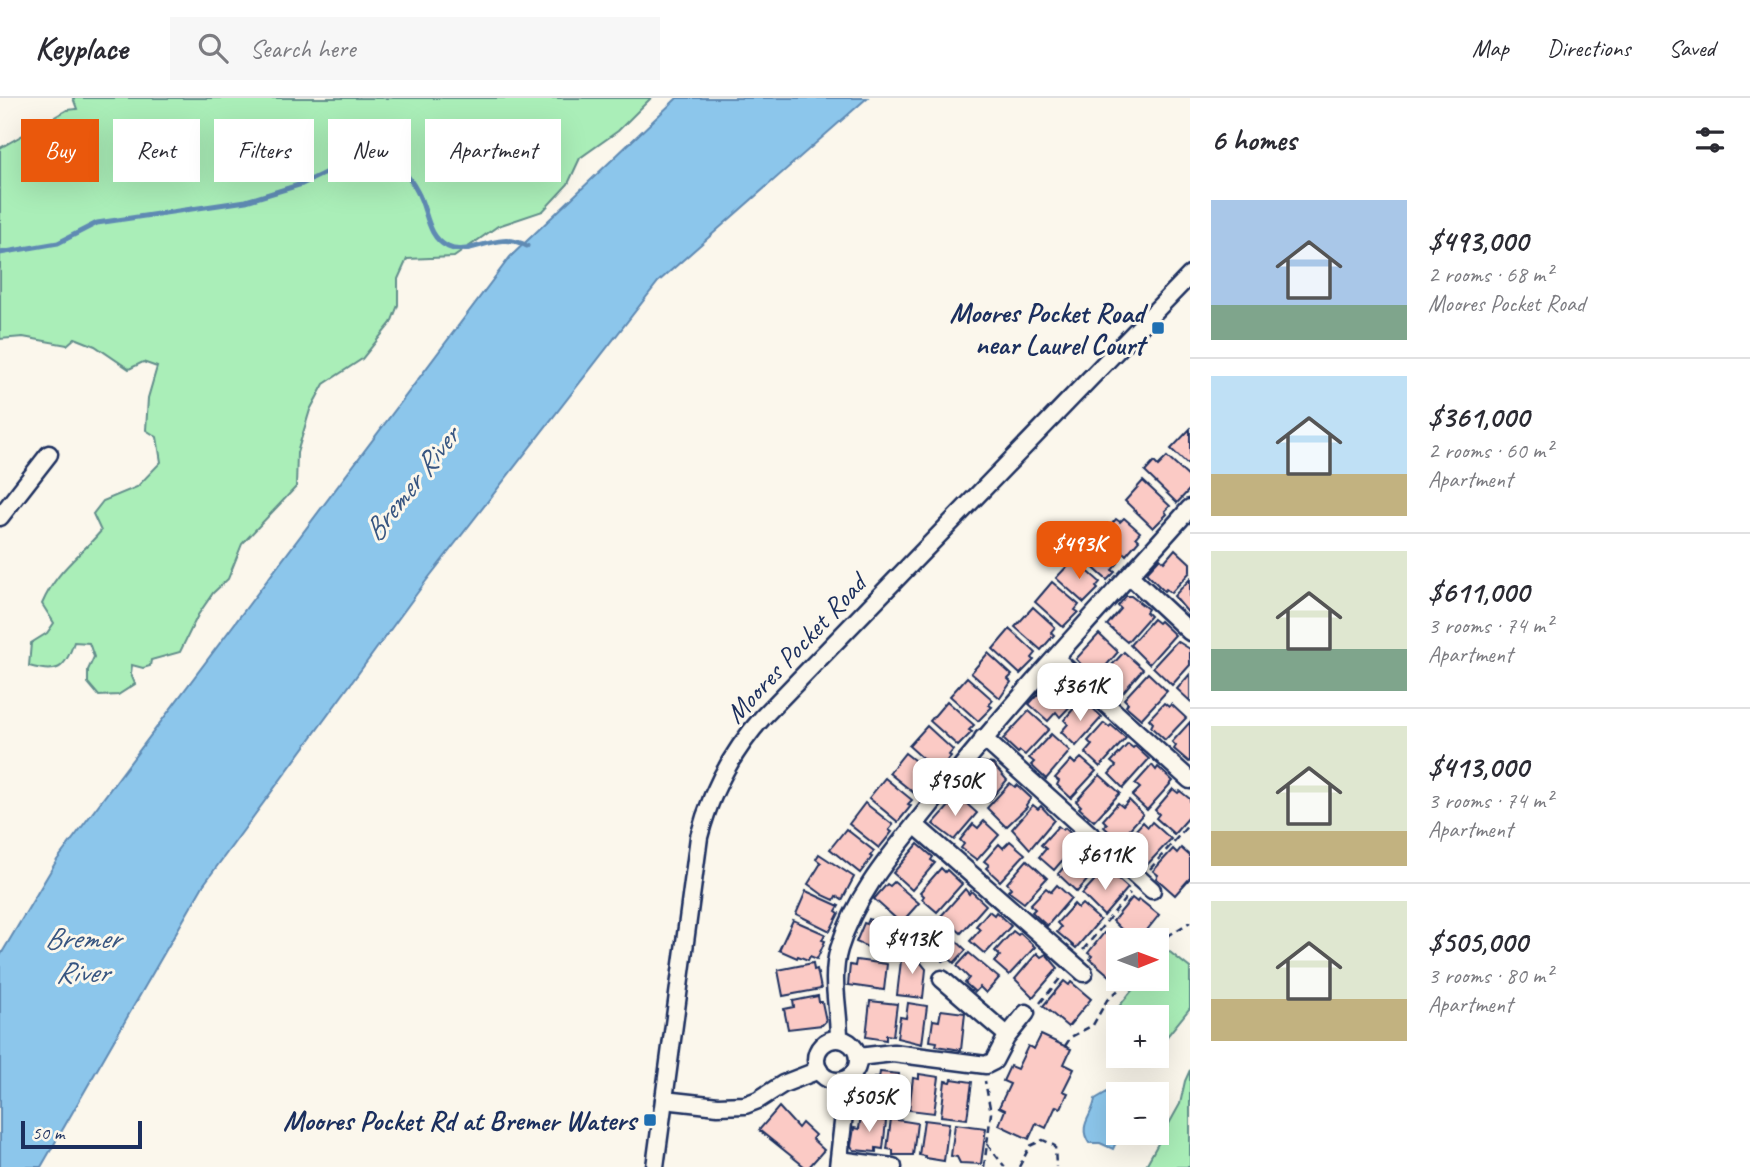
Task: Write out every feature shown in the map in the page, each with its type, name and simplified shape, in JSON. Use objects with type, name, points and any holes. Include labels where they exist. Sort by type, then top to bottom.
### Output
[{"type":"street","name":"Moores Pocket Road","points":[[655,1167],[699,837],[709,802],[740,744],[782,697],[1190,275]]},
{"type":"street","points":[[0,517],[49,454]]},
{"type":"street","points":[[839,1038],[834,981],[842,940],[862,893],[984,738],[1190,508]]},
{"type":"street","points":[[1130,576],[1190,632]]},
{"type":"street","points":[[1055,658],[1190,780]]},
{"type":"street","points":[[984,738],[1146,885]]},
{"type":"street","points":[[915,825],[1084,973]]},
{"type":"street","points":[[942,979],[1007,1035]]},
{"type":"street","points":[[858,1057],[893,1054],[983,1065],[994,1061],[1007,1035],[1026,1013]]},
{"type":"street","points":[[839,1038],[851,1044],[858,1057],[856,1070],[844,1080],[830,1079],[819,1070],[816,1061],[820,1048],[830,1040],[839,1038]]},
{"type":"street","points":[[664,1100],[718,1106],[749,1104],[783,1084],[819,1070]]},
{"type":"street","points":[[844,1080],[844,1114],[838,1163],[893,1167]]},
{"type":"path","points":[[1026,1013],[1039,1003],[1063,975],[1069,960],[1088,945],[1146,885],[1190,823]]},
{"type":"path","points":[[1169,935],[1190,922]]},
{"type":"path","points":[[1065,1046],[1071,1037],[1095,1023],[1107,1000],[1117,991]]},
{"type":"path","points":[[983,1065],[991,1107],[984,1167]]},
{"type":"path","points":[[1019,1167],[1030,1146],[1043,1140],[1055,1145],[1056,1167]]},
{"type":"path","points":[[987,1144],[1005,1167]]},
{"type":"green space","points":[[73,98],[651,98],[618,131],[580,158],[568,184],[543,211],[498,226],[454,257],[407,259],[398,279],[398,305],[391,323],[362,359],[324,384],[310,410],[297,453],[296,487],[242,544],[228,579],[213,593],[198,615],[180,652],[151,660],[150,666],[143,668],[132,665],[131,674],[135,684],[118,695],[99,696],[88,683],[88,670],[94,657],[89,643],[74,642],[63,664],[59,668],[47,670],[29,666],[31,643],[47,633],[54,623],[42,604],[54,582],[101,531],[93,514],[103,501],[137,487],[161,462],[157,437],[146,430],[148,398],[157,367],[143,362],[129,369],[95,346],[75,338],[67,345],[23,337],[0,339],[0,148],[21,136],[21,182],[99,182],[99,119],[51,119],[67,110],[77,109]]},
{"type":"green space","points":[[1169,951],[1190,968],[1190,1008],[1169,1034],[1169,1005],[1120,1005],[1131,991],[1169,991]]},
{"type":"green space","points":[[1190,1070],[1190,1167],[1145,1167],[1157,1145],[1169,1145],[1169,1124],[1180,1104]]},
{"type":"water","name":"Bremer River","points":[[677,98],[867,98],[658,282],[426,581],[204,884],[41,1167],[0,1167],[0,956],[57,860],[510,257]]},
{"type":"water","points":[[1106,1093],[1106,1145],[1115,1145],[1113,1149],[1100,1143],[1089,1143],[1086,1137],[1085,1126],[1095,1099]]},
{"type":"building","points":[[1190,429],[1190,461],[1187,464],[1171,449]]},
{"type":"building","points":[[1167,457],[1190,478],[1190,489],[1177,503],[1145,472],[1154,462],[1158,466]]},
{"type":"building","points":[[1143,481],[1170,506],[1165,511],[1167,514],[1153,528],[1125,501]]},
{"type":"building","points":[[1124,518],[1140,532],[1136,537],[1139,540],[1126,555],[1103,534],[1116,519],[1120,522]]},
{"type":"building","points":[[1095,535],[1119,556],[1115,560],[1118,563],[1112,570],[1115,572],[1107,580],[1078,554]]},
{"type":"building","points":[[1175,549],[1190,563],[1190,572],[1171,593],[1166,589],[1164,591],[1146,573],[1160,558],[1164,562]]},
{"type":"building","points":[[1074,559],[1100,582],[1096,587],[1098,589],[1084,603],[1056,578]]},
{"type":"building","points":[[1190,579],[1190,615],[1174,596]]},
{"type":"building","points":[[1052,582],[1079,605],[1075,610],[1078,612],[1063,627],[1035,602]]},
{"type":"building","points":[[1126,596],[1131,596],[1148,609],[1146,612],[1150,616],[1127,642],[1107,625],[1121,609],[1118,606]]},
{"type":"building","points":[[1033,607],[1055,627],[1051,632],[1054,635],[1041,650],[1015,627]]},
{"type":"building","points":[[1153,619],[1158,623],[1160,621],[1175,635],[1149,664],[1130,645]]},
{"type":"building","points":[[1010,629],[1036,653],[1032,658],[1034,660],[1020,674],[993,649]]},
{"type":"building","points":[[1099,634],[1118,652],[1098,675],[1093,670],[1090,674],[1076,659]]},
{"type":"building","points":[[1177,641],[1190,649],[1190,665],[1172,685],[1153,667]]},
{"type":"building","points":[[1124,652],[1143,669],[1118,698],[1100,678]]},
{"type":"building","points":[[988,653],[1012,675],[1008,679],[1011,682],[1000,698],[971,673]]},
{"type":"building","points":[[1148,673],[1167,691],[1141,719],[1126,706],[1128,703],[1124,699]]},
{"type":"building","points":[[1190,674],[1190,701],[1177,689]]},
{"type":"building","points":[[967,677],[993,700],[989,705],[992,707],[978,721],[950,696]]},
{"type":"building","points":[[1052,679],[1060,679],[1074,692],[1072,695],[1077,699],[1060,717],[1056,712],[1048,721],[1029,704]]},
{"type":"building","points":[[947,701],[974,725],[969,730],[972,732],[958,746],[930,721]]},
{"type":"building","points":[[1080,701],[1085,706],[1087,703],[1102,717],[1076,746],[1061,732],[1068,724],[1064,720]]},
{"type":"building","points":[[1164,703],[1169,707],[1171,704],[1186,718],[1165,740],[1151,727],[1153,723],[1149,719]]},
{"type":"building","points":[[1029,711],[1049,729],[1025,755],[1020,751],[1018,753],[1003,739]]},
{"type":"building","points":[[1190,722],[1189,762],[1174,749],[1176,746],[1172,742]]},
{"type":"building","points":[[1104,723],[1109,727],[1111,725],[1126,738],[1100,767],[1085,753],[1092,745],[1088,741]]},
{"type":"building","points":[[927,726],[953,750],[949,755],[951,757],[938,772],[909,746]]},
{"type":"building","points":[[1051,734],[1070,751],[1046,779],[1031,765],[1034,762],[1029,758]]},
{"type":"building","points":[[1128,744],[1133,748],[1135,746],[1149,759],[1123,788],[1109,774],[1116,766],[1111,762]]},
{"type":"building","points":[[905,753],[933,775],[929,780],[932,782],[919,797],[889,773]]},
{"type":"building","points":[[1081,758],[1096,771],[1071,798],[1057,785],[1059,781],[1055,778],[1071,760],[1075,764]]},
{"type":"building","points":[[982,762],[993,764],[1007,780],[989,801],[984,797],[979,802],[963,789],[975,776],[972,773]]},
{"type":"building","points":[[1152,765],[1173,781],[1147,810],[1132,796],[1140,788],[1135,784]]},
{"type":"building","points":[[1100,775],[1120,793],[1094,821],[1079,808],[1081,806],[1076,801]]},
{"type":"building","points":[[885,778],[912,800],[908,804],[911,806],[898,822],[869,798]]},
{"type":"building","points":[[1010,783],[1015,787],[1017,785],[1031,798],[1027,807],[1006,827],[987,808]]},
{"type":"building","points":[[1173,789],[1190,799],[1190,816],[1174,834],[1156,818],[1159,814],[1155,810]]},
{"type":"building","points":[[958,796],[977,813],[954,840],[933,824]]},
{"type":"building","points":[[1129,800],[1143,814],[1119,841],[1104,827],[1107,824],[1103,820],[1118,803],[1123,807]]},
{"type":"building","points":[[865,803],[893,825],[889,830],[892,832],[879,848],[849,824]]},
{"type":"building","points":[[1033,805],[1038,809],[1041,806],[1054,820],[1030,849],[1012,829]]},
{"type":"building","points":[[984,821],[999,835],[977,860],[961,848],[964,844],[960,840],[973,824],[978,828]]},
{"type":"building","points":[[1143,822],[1148,827],[1152,822],[1171,839],[1145,867],[1126,850],[1129,847],[1125,842]]},
{"type":"building","points":[[1058,826],[1063,830],[1065,828],[1079,841],[1054,870],[1039,857],[1046,849],[1041,845]]},
{"type":"building","points":[[846,829],[874,851],[860,873],[830,849]]},
{"type":"building","points":[[1010,841],[1025,854],[1000,881],[986,868],[989,865],[984,861],[999,844],[1003,848]]},
{"type":"building","points":[[918,844],[933,857],[931,860],[935,863],[912,890],[893,873]]},
{"type":"building","points":[[1081,847],[1102,863],[1077,892],[1058,874]]},
{"type":"building","points":[[1181,848],[1190,856],[1190,878],[1175,895],[1156,878],[1158,875],[1153,871],[1173,849],[1177,853]]},
{"type":"building","points":[[819,854],[854,877],[842,900],[836,896],[834,900],[823,895],[808,884],[821,863],[816,859]]},
{"type":"building","points":[[1027,860],[1047,878],[1024,903],[1008,891],[1011,888],[1007,883]]},
{"type":"building","points":[[941,868],[962,884],[937,912],[922,899],[924,896],[920,892]]},
{"type":"building","points":[[1103,871],[1107,875],[1110,872],[1128,888],[1104,916],[1082,894]]},
{"type":"building","points":[[894,882],[919,903],[901,923],[874,899],[887,884],[890,886]]},
{"type":"building","points":[[1057,885],[1071,898],[1047,926],[1032,912],[1035,909],[1030,905],[1046,888],[1051,892]]},
{"type":"building","points":[[965,889],[986,905],[961,933],[941,916]]},
{"type":"building","points":[[806,891],[839,906],[836,911],[839,913],[830,931],[796,914]]},
{"type":"building","points":[[1132,898],[1137,902],[1139,899],[1159,915],[1149,928],[1120,928],[1113,921]]},
{"type":"building","points":[[1074,904],[1078,908],[1082,904],[1100,920],[1076,948],[1057,932],[1061,927],[1057,923]]},
{"type":"building","points":[[989,911],[994,915],[996,912],[1011,926],[985,954],[970,941],[980,930],[976,926]]},
{"type":"building","points":[[869,919],[894,930],[891,936],[899,939],[891,957],[856,942],[864,923],[867,924]]},
{"type":"building","points":[[793,920],[825,934],[822,940],[825,941],[817,959],[810,956],[808,960],[798,956],[797,958],[779,950]]},
{"type":"building","points":[[934,920],[966,950],[954,963],[949,958],[943,961],[918,938]]},
{"type":"building","points":[[1013,931],[1018,935],[1020,933],[1035,947],[1009,975],[994,962],[1000,956],[995,951]]},
{"type":"building","points":[[1104,933],[1106,973],[1090,959],[1092,956],[1088,953]]},
{"type":"building","points":[[902,952],[922,954],[921,963],[926,969],[923,998],[897,995]]},
{"type":"building","points":[[969,953],[999,978],[986,993],[980,987],[975,992],[965,983],[969,978],[957,966]]},
{"type":"building","points":[[1037,953],[1041,957],[1046,954],[1058,968],[1033,997],[1015,979]]},
{"type":"building","points":[[856,960],[887,964],[884,990],[848,985],[850,965],[855,966]]},
{"type":"building","points":[[813,963],[821,989],[783,996],[778,970]]},
{"type":"building","points":[[1064,981],[1069,985],[1071,982],[1091,999],[1068,1027],[1043,1006]]},
{"type":"building","points":[[818,996],[826,1021],[822,1025],[788,1029],[784,1009],[794,1007],[793,1001]]},
{"type":"building","points":[[870,1001],[897,1004],[893,1036],[886,1035],[886,1040],[866,1037]]},
{"type":"building","points":[[908,1003],[927,1006],[922,1044],[897,1038],[900,1017],[906,1018]]},
{"type":"building","points":[[941,1010],[965,1013],[961,1050],[936,1046],[937,1042],[930,1041],[933,1020],[939,1021]]},
{"type":"building","points":[[1041,1035],[1071,1049],[1064,1064],[1074,1069],[1063,1091],[1068,1093],[1061,1108],[1056,1106],[1046,1128],[1036,1123],[1029,1139],[999,1125],[1005,1110],[999,1107],[1010,1084],[1003,1081],[1010,1066],[1017,1069],[1028,1046],[1034,1049]]},
{"type":"building","points":[[880,1072],[899,1074],[899,1078],[905,1079],[902,1110],[875,1106],[877,1097],[872,1096],[874,1078],[879,1078]]},
{"type":"building","points":[[919,1074],[939,1077],[934,1113],[909,1110],[913,1078],[919,1079]]},
{"type":"building","points":[[952,1079],[972,1082],[967,1119],[941,1116],[945,1081],[951,1082]]},
{"type":"building","points":[[779,1107],[798,1128],[802,1123],[815,1135],[812,1139],[824,1150],[809,1167],[805,1167],[759,1130]]},
{"type":"building","points":[[861,1114],[881,1116],[880,1120],[886,1121],[883,1149],[876,1148],[876,1152],[854,1150],[851,1146],[854,1128],[859,1129]]},
{"type":"building","points":[[891,1119],[917,1123],[913,1155],[893,1155],[893,1150],[887,1149]]},
{"type":"building","points":[[924,1120],[949,1123],[944,1161],[919,1155]]},
{"type":"building","points":[[955,1124],[986,1128],[981,1164],[960,1163],[957,1157],[951,1156]]},
{"type":"waterway","points":[[0,253],[58,243],[97,223],[246,201],[302,184],[331,170],[354,148],[385,147],[414,185],[435,236],[448,247],[465,249],[505,241],[527,246]]},
{"type":"place","name":"Moores Pocket Road near Laurel Court","points":[[1158,328]]},
{"type":"place","name":"Moores Pocket Rd at Bremer Waters","points":[[650,1120]]}]
